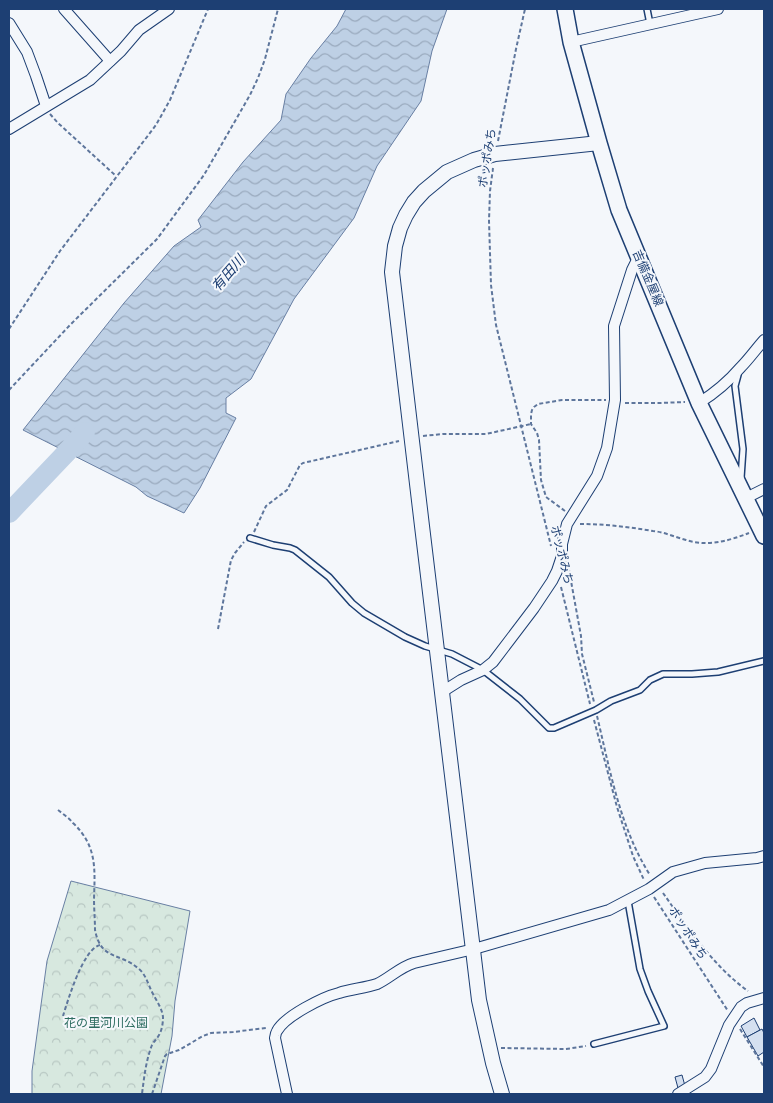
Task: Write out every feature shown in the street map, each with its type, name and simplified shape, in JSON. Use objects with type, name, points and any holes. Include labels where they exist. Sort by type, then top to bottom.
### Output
[{"type":"main road","name":"吉備金屋線","points":[[565,9],[571,42],[619,210],[699,401],[763,532]]},
{"type":"street","points":[[64,9],[110,61]]},
{"type":"street","points":[[9,129],[90,80],[140,30],[169,9]]},
{"type":"street","points":[[571,42],[718,9]]},
{"type":"street","points":[[9,22],[32,65],[46,106]]},
{"type":"street","points":[[502,1094],[480,1000],[436,650],[392,272],[395,246],[406,215],[424,191],[447,172],[474,160],[496,154],[599,143]]},
{"type":"street","points":[[442,692],[461,680],[483,670],[493,662],[552,582],[562,556],[564,533],[570,519],[597,476],[607,448],[615,400],[614,326],[632,270],[639,256]]},
{"type":"street","points":[[699,401],[710,396],[741,368],[764,340]]},
{"type":"street","points":[[753,353],[764,349]]},
{"type":"street","points":[[744,494],[764,490]]},
{"type":"street","points":[[287,1094],[275,1038],[277,1031],[286,1021],[300,1011],[324,998],[340,992],[377,984],[406,965],[414,962],[474,949],[610,910],[653,886],[673,872],[706,863],[764,856]]},
{"type":"street","points":[[684,1093],[711,1070],[733,1019],[741,1007],[747,1003],[764,998]]},
{"type":"lane","points":[[647,9],[650,24]]},
{"type":"lane","points":[[741,368],[735,386],[742,449],[741,466],[744,494]]},
{"type":"lane","points":[[250,538],[295,550],[329,577],[352,603],[364,613],[405,638],[452,654],[483,670],[520,699],[549,728],[554,728],[594,711],[611,701],[640,690],[650,680],[664,674],[718,672],[764,660]]},
{"type":"lane","points":[[594,1044],[664,1026],[640,969],[628,900]]},
{"type":"path","points":[[9,329],[60,251],[156,124],[170,100],[208,9]]},
{"type":"path","points":[[9,389],[70,325],[157,239],[204,175],[258,78],[266,58],[278,9]]},
{"type":"path","name":"ポッポみち","points":[[525,9],[490,191],[491,284],[496,325],[552,551]]},
{"type":"path","points":[[46,106],[58,123],[116,176]]},
{"type":"path","points":[[699,401],[639,404],[615,400],[562,400],[538,404],[530,414],[531,424],[539,440],[541,480],[546,498],[568,514],[572,523],[578,524],[595,524],[654,531],[688,541],[707,544],[763,532]]},
{"type":"path","points":[[218,629],[231,560],[235,552],[250,538],[266,506],[287,490],[300,465],[303,463],[411,438],[443,434],[486,434],[531,424]]},
{"type":"path","points":[[562,556],[568,566],[571,577],[581,636],[582,654],[594,711],[611,775],[638,855],[653,886],[708,953],[741,986],[753,994]]},
{"type":"path","name":"ポッポみち","points":[[557,570],[594,711],[608,777],[633,856],[642,876],[653,886],[764,1067]]},
{"type":"path","points":[[58,810],[84,836],[93,856],[96,938],[103,950],[139,969],[149,983],[163,1015],[160,1034],[153,1043],[149,1054],[142,1094]]},
{"type":"path","points":[[63,1016],[79,971],[91,949],[100,945]]},
{"type":"path","points":[[152,1094],[167,1054],[179,1050],[211,1033],[269,1028],[277,1031]]},
{"type":"path","points":[[489,1045],[504,1049],[566,1049],[594,1044]]},
{"type":"green space","name":"花の里河川公園","points":[[71,881],[190,911],[175,1001],[172,1036],[161,1094],[32,1094],[32,1071],[47,961]]},
{"type":"water","points":[[346,9],[447,9],[432,51],[421,101],[377,166],[354,218],[294,299],[251,379],[226,398],[226,413],[236,418],[200,488],[184,513],[147,496],[136,487],[23,430],[124,303],[174,246],[201,227],[198,220],[243,162],[281,120],[286,94],[311,58],[337,26]]},
{"type":"building","points":[[754,1018],[760,1030],[747,1037],[741,1026]]},
{"type":"building","points":[[762,1029],[764,1033],[764,1052],[758,1056],[747,1037]]},
{"type":"building","points":[[682,1075],[685,1086],[678,1088],[675,1077]]},
{"type":"waterway","name":"有田川","points":[[9,513],[85,432]]}]
